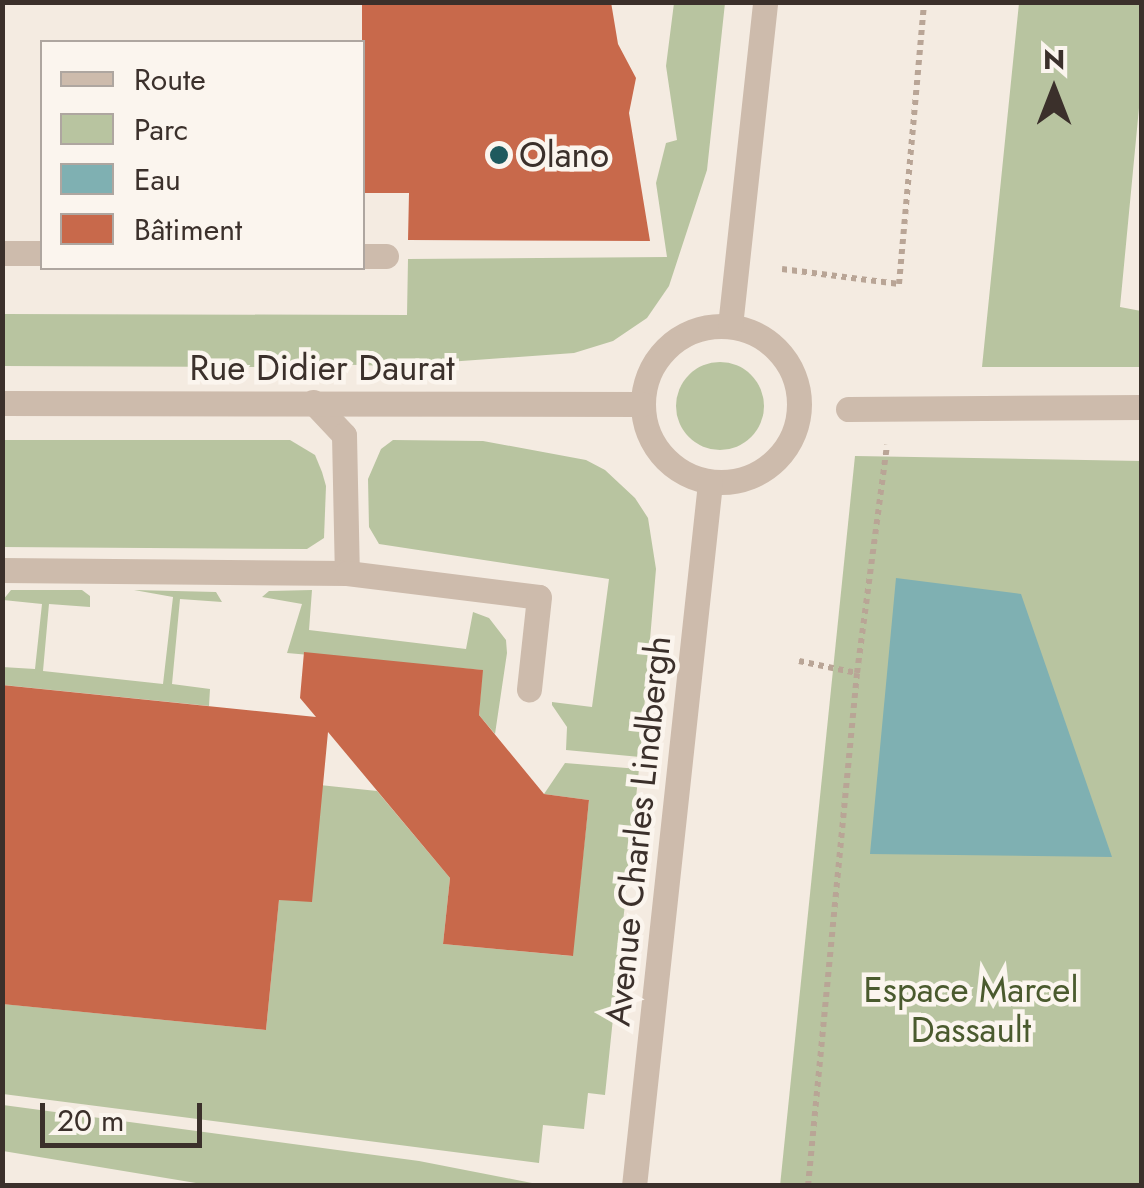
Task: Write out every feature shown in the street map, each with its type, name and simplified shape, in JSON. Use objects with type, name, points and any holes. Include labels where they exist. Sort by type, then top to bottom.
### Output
[{"type":"street","points":[[730,326],[765,2]]},
{"type":"street","points":[[2,253],[40,254]]},
{"type":"street","points":[[730,326],[775,346],[790,366],[799,390],[800,415],[786,448],[759,474],[735,482],[710,483],[684,474],[662,456],[647,432],[642,404],[654,362],[669,345],[688,333],[730,326]]},
{"type":"street","name":"Rue Didier Daurat","points":[[2,402],[642,404]]},
{"type":"street","points":[[314,402],[344,434],[347,573]]},
{"type":"street","points":[[848,410],[1142,407]]},
{"type":"street","name":"Avenue Charles Lindbergh","points":[[634,1186],[710,483]]},
{"type":"street","points":[[2,570],[347,573],[539,597],[529,689]]},
{"type":"path","points":[[782,269],[899,284],[924,2]]},
{"type":"path","points":[[808,1186],[857,673],[892,410]]},
{"type":"path","points":[[799,661],[857,673]]},
{"type":"green space","points":[[674,3],[725,3],[707,170],[669,286],[647,318],[613,341],[574,353],[392,366],[258,362],[257,367],[3,366],[3,314],[407,315],[408,259],[667,257],[656,183],[666,143],[677,140],[666,66]]},
{"type":"green space","points":[[1019,3],[1141,3],[1141,87],[1120,307],[1141,311],[1141,367],[982,367]]},
{"type":"green space","points":[[720,362],[751,375],[764,406],[751,437],[720,450],[689,437],[676,406],[689,375]]},
{"type":"green space","points":[[3,440],[290,440],[315,455],[322,472],[326,486],[324,538],[307,549],[3,547]]},
{"type":"green space","points":[[393,440],[483,441],[586,460],[605,470],[635,498],[648,518],[656,569],[640,757],[566,750],[567,727],[552,705],[592,707],[609,579],[379,544],[369,527],[368,479],[381,449]]},
{"type":"green space","name":"Espace Marcel Dassault","points":[[855,456],[1141,461],[1141,1185],[780,1186]]},
{"type":"green space","points":[[11,590],[82,590],[90,596],[90,607],[49,604],[43,671],[163,684],[173,597],[134,590],[216,592],[222,602],[180,599],[172,684],[210,689],[209,706],[3,685],[2,667],[35,669],[42,604],[3,600]]},
{"type":"green space","points":[[312,590],[309,630],[466,649],[473,612],[489,618],[506,640],[507,653],[495,734],[479,715],[482,670],[287,653],[302,604],[262,597],[269,591]]},
{"type":"green space","points":[[565,763],[639,769],[605,1095],[588,1093],[584,1129],[543,1125],[539,1163],[3,1094],[3,1004],[266,1030],[279,899],[312,901],[291,782],[377,791],[450,878],[443,944],[572,956],[589,800],[544,794]]},
{"type":"green space","points":[[3,1105],[419,1161],[542,1185],[208,1185],[3,1151]]},
{"type":"water","points":[[896,578],[1021,594],[1112,857],[870,854]]},
{"type":"building","name":"Olano","points":[[362,2],[611,2],[618,44],[636,78],[629,113],[650,241],[408,240],[409,193],[365,193]]},
{"type":"building","points":[[304,652],[483,670],[479,715],[544,794],[589,800],[573,956],[443,944],[450,878],[328,732],[312,902],[279,900],[266,1030],[2,1004],[2,685],[316,717],[300,698]]},
{"type":"place","name":"Olano","points":[[499,155]]}]
